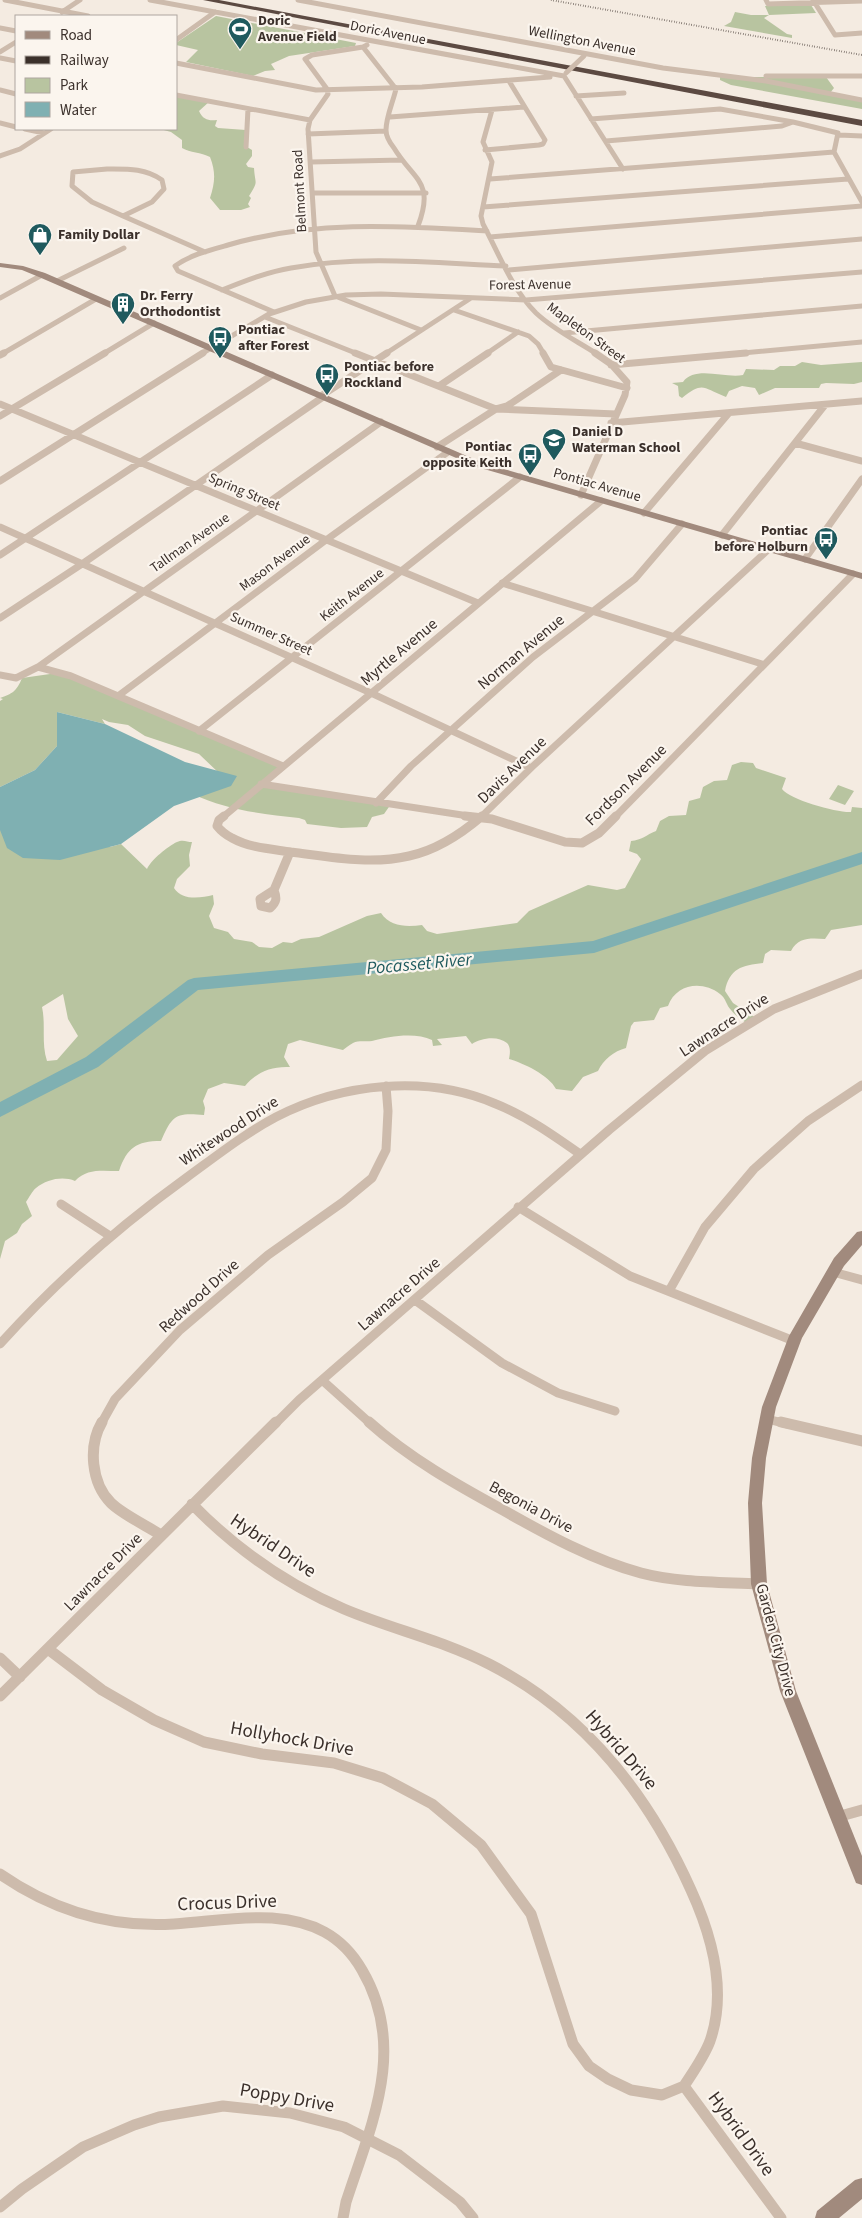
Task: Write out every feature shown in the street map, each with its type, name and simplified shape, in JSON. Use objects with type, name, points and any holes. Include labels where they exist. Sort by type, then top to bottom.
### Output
[{"type":"highway","points":[[207,0],[862,123]]},
{"type":"highway","points":[[244,0],[862,115]]},
{"type":"main road","name":"Pontiac Avenue","points":[[0,265],[23,268],[57,281],[480,465],[520,478],[722,534],[857,575]]},
{"type":"main road","name":"Garden City Drive","points":[[862,1236],[833,1272],[794,1341],[769,1407],[759,1458],[755,1503],[759,1584],[788,1691],[862,1877]]},
{"type":"main road","points":[[824,2218],[862,2186]]},
{"type":"street","points":[[5,0],[82,15]]},
{"type":"street","points":[[58,15],[80,0]]},
{"type":"street","name":"Doric Avenue","points":[[150,0],[372,42],[565,75]]},
{"type":"street","name":"Wellington Avenue","points":[[298,0],[586,54],[690,72],[733,76],[862,100]]},
{"type":"street","points":[[767,2],[862,2]]},
{"type":"street","points":[[814,2],[835,35],[862,34]]},
{"type":"street","points":[[178,38],[215,12]]},
{"type":"street","points":[[0,28],[15,31]]},
{"type":"street","points":[[178,33],[183,34]]},
{"type":"street","points":[[327,89],[306,58],[312,55],[362,47],[372,42]]},
{"type":"street","points":[[0,52],[15,43]]},
{"type":"street","points":[[362,47],[388,75],[396,89],[386,131],[392,147],[424,187],[426,193],[425,204],[418,226]]},
{"type":"street","points":[[178,63],[300,87],[396,89],[565,75],[586,54]]},
{"type":"street","points":[[0,58],[15,62]]},
{"type":"street","points":[[565,75],[576,96],[623,169]]},
{"type":"street","points":[[733,76],[862,76]]},
{"type":"street","points":[[485,150],[543,144],[544,139],[509,81]]},
{"type":"street","name":"Belmont Road","points":[[327,89],[328,94],[310,120],[308,134],[316,252],[335,296]]},
{"type":"street","points":[[0,90],[15,94]]},
{"type":"street","points":[[576,96],[624,93]]},
{"type":"street","points":[[178,95],[310,120]]},
{"type":"street","points":[[390,117],[524,107]]},
{"type":"street","points":[[246,147],[248,109]]},
{"type":"street","points":[[591,119],[720,109],[793,122],[838,133],[839,135],[862,136]]},
{"type":"street","name":"Mapleton Street","points":[[492,110],[484,142],[485,150],[492,162],[490,180],[481,216],[487,231],[526,300],[540,317],[611,365],[626,379],[627,388],[581,495]]},
{"type":"street","points":[[606,142],[782,126],[793,122]]},
{"type":"street","points":[[0,124],[15,127]]},
{"type":"street","points":[[29,130],[44,133]]},
{"type":"street","points":[[0,156],[14,153],[49,130]]},
{"type":"street","points":[[308,134],[386,131]]},
{"type":"street","points":[[839,135],[834,152],[862,202]]},
{"type":"street","points":[[490,180],[834,152]]},
{"type":"street","points":[[311,162],[402,160]]},
{"type":"street","points":[[123,216],[154,200],[161,194],[164,189],[163,182],[158,176],[150,172],[131,169],[73,172],[71,177],[72,185],[92,201],[123,216],[205,252]]},
{"type":"street","points":[[483,207],[848,179]]},
{"type":"street","points":[[313,194],[426,193]]},
{"type":"street","points":[[490,237],[862,206]]},
{"type":"street","points":[[274,312],[178,271],[175,266],[205,252],[243,240],[314,228],[370,225],[487,231]]},
{"type":"street","points":[[222,290],[276,270],[369,260],[508,268],[862,239]]},
{"type":"street","points":[[57,281],[124,248]]},
{"type":"street","name":"Forest Avenue","points":[[0,481],[209,348],[274,312],[306,302],[335,296],[381,294],[526,300],[862,272]]},
{"type":"street","points":[[0,298],[42,275]]},
{"type":"street","points":[[335,296],[421,330]]},
{"type":"street","points":[[0,355],[96,298]]},
{"type":"street","points":[[0,618],[196,486],[322,396],[472,298]]},
{"type":"street","points":[[564,333],[862,306]]},
{"type":"street","points":[[454,310],[534,339],[551,367],[627,388]]},
{"type":"street","points":[[265,317],[496,409],[616,414]]},
{"type":"street","points":[[0,416],[154,323]]},
{"type":"street","points":[[439,386],[518,332]]},
{"type":"street","points":[[611,365],[862,342]]},
{"type":"street","points":[[437,447],[496,409],[507,406],[561,370]]},
{"type":"street","points":[[0,555],[272,374]]},
{"type":"street","points":[[612,423],[862,401]]},
{"type":"street","name":"Spring Street","points":[[0,404],[478,603]]},
{"type":"street","points":[[722,534],[825,405]]},
{"type":"street","points":[[644,513],[730,413]]},
{"type":"street","name":"Tallman Avenue","points":[[0,675],[10,680],[20,678],[38,667],[381,422]]},
{"type":"street","points":[[795,443],[862,461]]},
{"type":"street","name":"Mason Avenue","points":[[118,696],[326,540],[448,452]]},
{"type":"street","name":"Keith Avenue","points":[[199,731],[520,478]]},
{"type":"street","points":[[805,559],[862,479]]},
{"type":"street","name":"Myrtle Avenue","points":[[217,826],[219,820],[261,784],[601,501]]},
{"type":"street","name":"Norman Avenue","points":[[376,803],[411,766],[533,657],[635,579],[682,524]]},
{"type":"street","name":"Summer Street","points":[[0,527],[216,622],[531,768]]},
{"type":"street","name":"Davis Avenue","points":[[217,826],[222,835],[234,841],[290,852],[370,862],[396,860],[426,852],[451,841],[483,817],[531,768],[564,740],[671,637],[769,549]]},
{"type":"street","name":"Fordson Avenue","points":[[261,784],[376,803],[492,818],[565,842],[582,843],[588,841],[599,833],[762,664],[857,575]]},
{"type":"street","points":[[502,583],[762,664]]},
{"type":"street","points":[[38,667],[71,676],[283,766]]},
{"type":"street","points":[[274,890],[290,852]]},
{"type":"street","name":"Lawnacre Drive","points":[[0,1696],[192,1504],[322,1380],[580,1154],[705,1051],[774,1009],[862,974]]},
{"type":"street","points":[[669,1291],[705,1227],[754,1169],[808,1121],[862,1085]]},
{"type":"street","name":"Whitewood Drive","points":[[0,1344],[110,1236],[160,1196],[228,1148],[287,1112],[335,1095],[386,1086],[413,1086],[464,1093],[515,1112],[580,1154]]},
{"type":"street","name":"Redwood Drive","points":[[161,1535],[110,1503],[98,1482],[93,1463],[96,1432],[115,1399],[180,1330],[268,1255],[343,1202],[372,1178],[386,1150],[388,1111],[386,1086]]},
{"type":"street","points":[[61,1204],[110,1236]]},
{"type":"street","points":[[518,1207],[630,1276],[794,1341]]},
{"type":"street","points":[[833,1272],[862,1280]]},
{"type":"street","points":[[415,1300],[502,1363],[558,1393],[615,1411]]},
{"type":"street","name":"Begonia Drive","points":[[322,1380],[378,1429],[448,1480],[527,1524],[592,1556],[642,1573],[687,1580],[759,1584]]},
{"type":"street","points":[[767,1418],[862,1442]]},
{"type":"street","name":"Hybrid Drive","points":[[192,1504],[210,1523],[231,1540],[311,1593],[342,1608],[438,1642],[498,1670],[568,1716],[593,1738],[619,1768],[642,1798],[674,1855],[702,1912],[713,1956],[718,1983],[716,2009],[709,2044],[684,2086],[781,2218]]},
{"type":"street","name":"Hollyhock Drive","points":[[48,1650],[102,1690],[154,1720],[204,1742],[262,1754],[334,1763],[383,1778],[432,1804],[481,1845],[531,1914],[574,2044],[589,2066],[608,2079],[632,2090],[662,2095],[684,2086]]},
{"type":"street","points":[[0,1658],[20,1677]]},
{"type":"street","points":[[837,1817],[862,1810]]},
{"type":"street","name":"Crocus Drive","points":[[0,1874],[41,1899],[86,1916],[143,1925],[251,1917],[285,1919],[308,1924],[333,1936],[349,1950],[366,1973],[378,2002],[384,2027],[384,2068],[368,2138],[342,2218]]},
{"type":"street","name":"Poppy Drive","points":[[0,2208],[22,2189],[83,2147],[134,2125],[159,2118],[223,2106],[290,2113],[344,2127],[399,2155],[460,2202],[473,2218]]},
{"type":"green space","points":[[811,5],[816,13],[769,15],[765,6]]},
{"type":"green space","points":[[735,12],[751,15],[769,15],[764,18],[787,34],[792,35],[792,38],[724,26],[731,22]]},
{"type":"green space","points":[[216,16],[356,43],[355,46],[289,56],[271,64],[275,70],[265,71],[253,76],[186,62],[198,50],[178,45],[178,42]]},
{"type":"green space","points":[[720,75],[742,77],[826,77],[834,88],[830,93],[862,100],[862,109],[731,85],[720,80]]},
{"type":"green space","points":[[178,94],[210,101],[199,111],[206,119],[217,120],[215,126],[218,128],[246,130],[247,147],[252,150],[252,156],[246,164],[248,167],[254,168],[256,182],[249,196],[251,198],[248,204],[250,207],[241,210],[220,210],[210,198],[214,178],[210,157],[182,148],[182,140],[171,132],[164,130],[178,130]]},
{"type":"green space","points":[[802,362],[821,365],[862,362],[862,382],[854,384],[826,383],[821,384],[819,388],[775,388],[759,395],[755,388],[742,386],[729,391],[726,397],[707,389],[699,388],[682,398],[679,396],[678,386],[672,383],[683,382],[695,374],[736,376],[743,375],[746,369],[774,370],[780,366],[795,366]]},
{"type":"green space","points":[[57,673],[281,766],[264,782],[391,804],[384,814],[372,817],[367,827],[341,828],[307,824],[305,820],[299,818],[231,808],[193,794],[221,775],[199,754],[145,736],[128,725],[102,719],[105,724],[57,712],[57,746],[35,770],[0,787],[0,701],[3,699],[0,698],[14,691],[22,678]]},
{"type":"green space","points":[[741,762],[753,763],[756,768],[786,778],[782,789],[794,797],[815,805],[845,812],[851,812],[852,807],[862,808],[862,925],[831,930],[825,939],[805,939],[797,943],[791,951],[771,950],[765,954],[763,963],[743,967],[733,973],[725,991],[733,1003],[756,1018],[746,1023],[729,1008],[722,996],[713,990],[705,987],[690,986],[677,993],[668,1006],[660,1008],[654,1020],[634,1022],[631,1026],[626,1048],[609,1056],[598,1071],[583,1077],[572,1091],[556,1089],[542,1074],[509,1059],[510,1051],[507,1043],[494,1038],[480,1040],[472,1044],[466,1036],[437,1039],[442,1045],[433,1046],[432,1040],[426,1038],[402,1036],[355,1042],[343,1050],[300,1040],[288,1044],[284,1057],[290,1067],[265,1071],[254,1077],[245,1086],[224,1083],[208,1089],[203,1101],[204,1115],[187,1114],[176,1118],[168,1126],[161,1141],[145,1142],[129,1151],[119,1171],[90,1172],[75,1181],[55,1179],[45,1182],[36,1188],[26,1202],[32,1216],[22,1224],[17,1233],[5,1241],[0,1259],[0,830],[110,847],[121,844],[147,869],[156,858],[173,844],[181,841],[192,842],[189,855],[190,866],[177,879],[174,888],[182,895],[192,898],[213,895],[214,904],[209,916],[214,928],[228,932],[234,939],[252,942],[259,947],[272,948],[283,942],[292,943],[301,939],[319,937],[367,916],[381,913],[389,921],[399,925],[422,925],[427,931],[437,934],[517,923],[529,911],[588,885],[617,890],[625,888],[641,859],[637,854],[629,851],[631,841],[656,831],[660,821],[669,816],[686,815],[689,801],[700,798],[703,787],[714,781],[727,780],[732,765]],"holes":[[[63,994],[68,1019],[78,1036],[57,1060],[47,1061],[44,1047],[42,1007]]]},
{"type":"green space","points":[[838,785],[854,791],[845,805],[829,799]]},
{"type":"water","points":[[57,712],[105,724],[185,762],[237,776],[231,786],[174,806],[121,844],[60,860],[23,858],[7,848],[0,830],[0,787],[35,770],[57,746]]},
{"type":"waterway","name":"Pocasset River","points":[[0,1110],[92,1062],[194,984],[594,947],[862,858]]},
{"type":"railway","points":[[551,0],[862,55]]},
{"type":"place","name":"Doric Avenue Field","points":[[240,50]]},
{"type":"place","name":"Family Dollar","points":[[40,256]]},
{"type":"place","name":"Dr. Ferry Orthodontist","points":[[123,325]]},
{"type":"place","name":"Pontiac after Forest","points":[[220,359]]},
{"type":"place","name":"Pontiac before Rockland","points":[[327,396]]},
{"type":"place","name":"Daniel D Waterman School","points":[[554,461]]},
{"type":"place","name":"Pontiac opposite Keith","points":[[530,476]]},
{"type":"place","name":"Pontiac before Holburn","points":[[826,560]]}]
